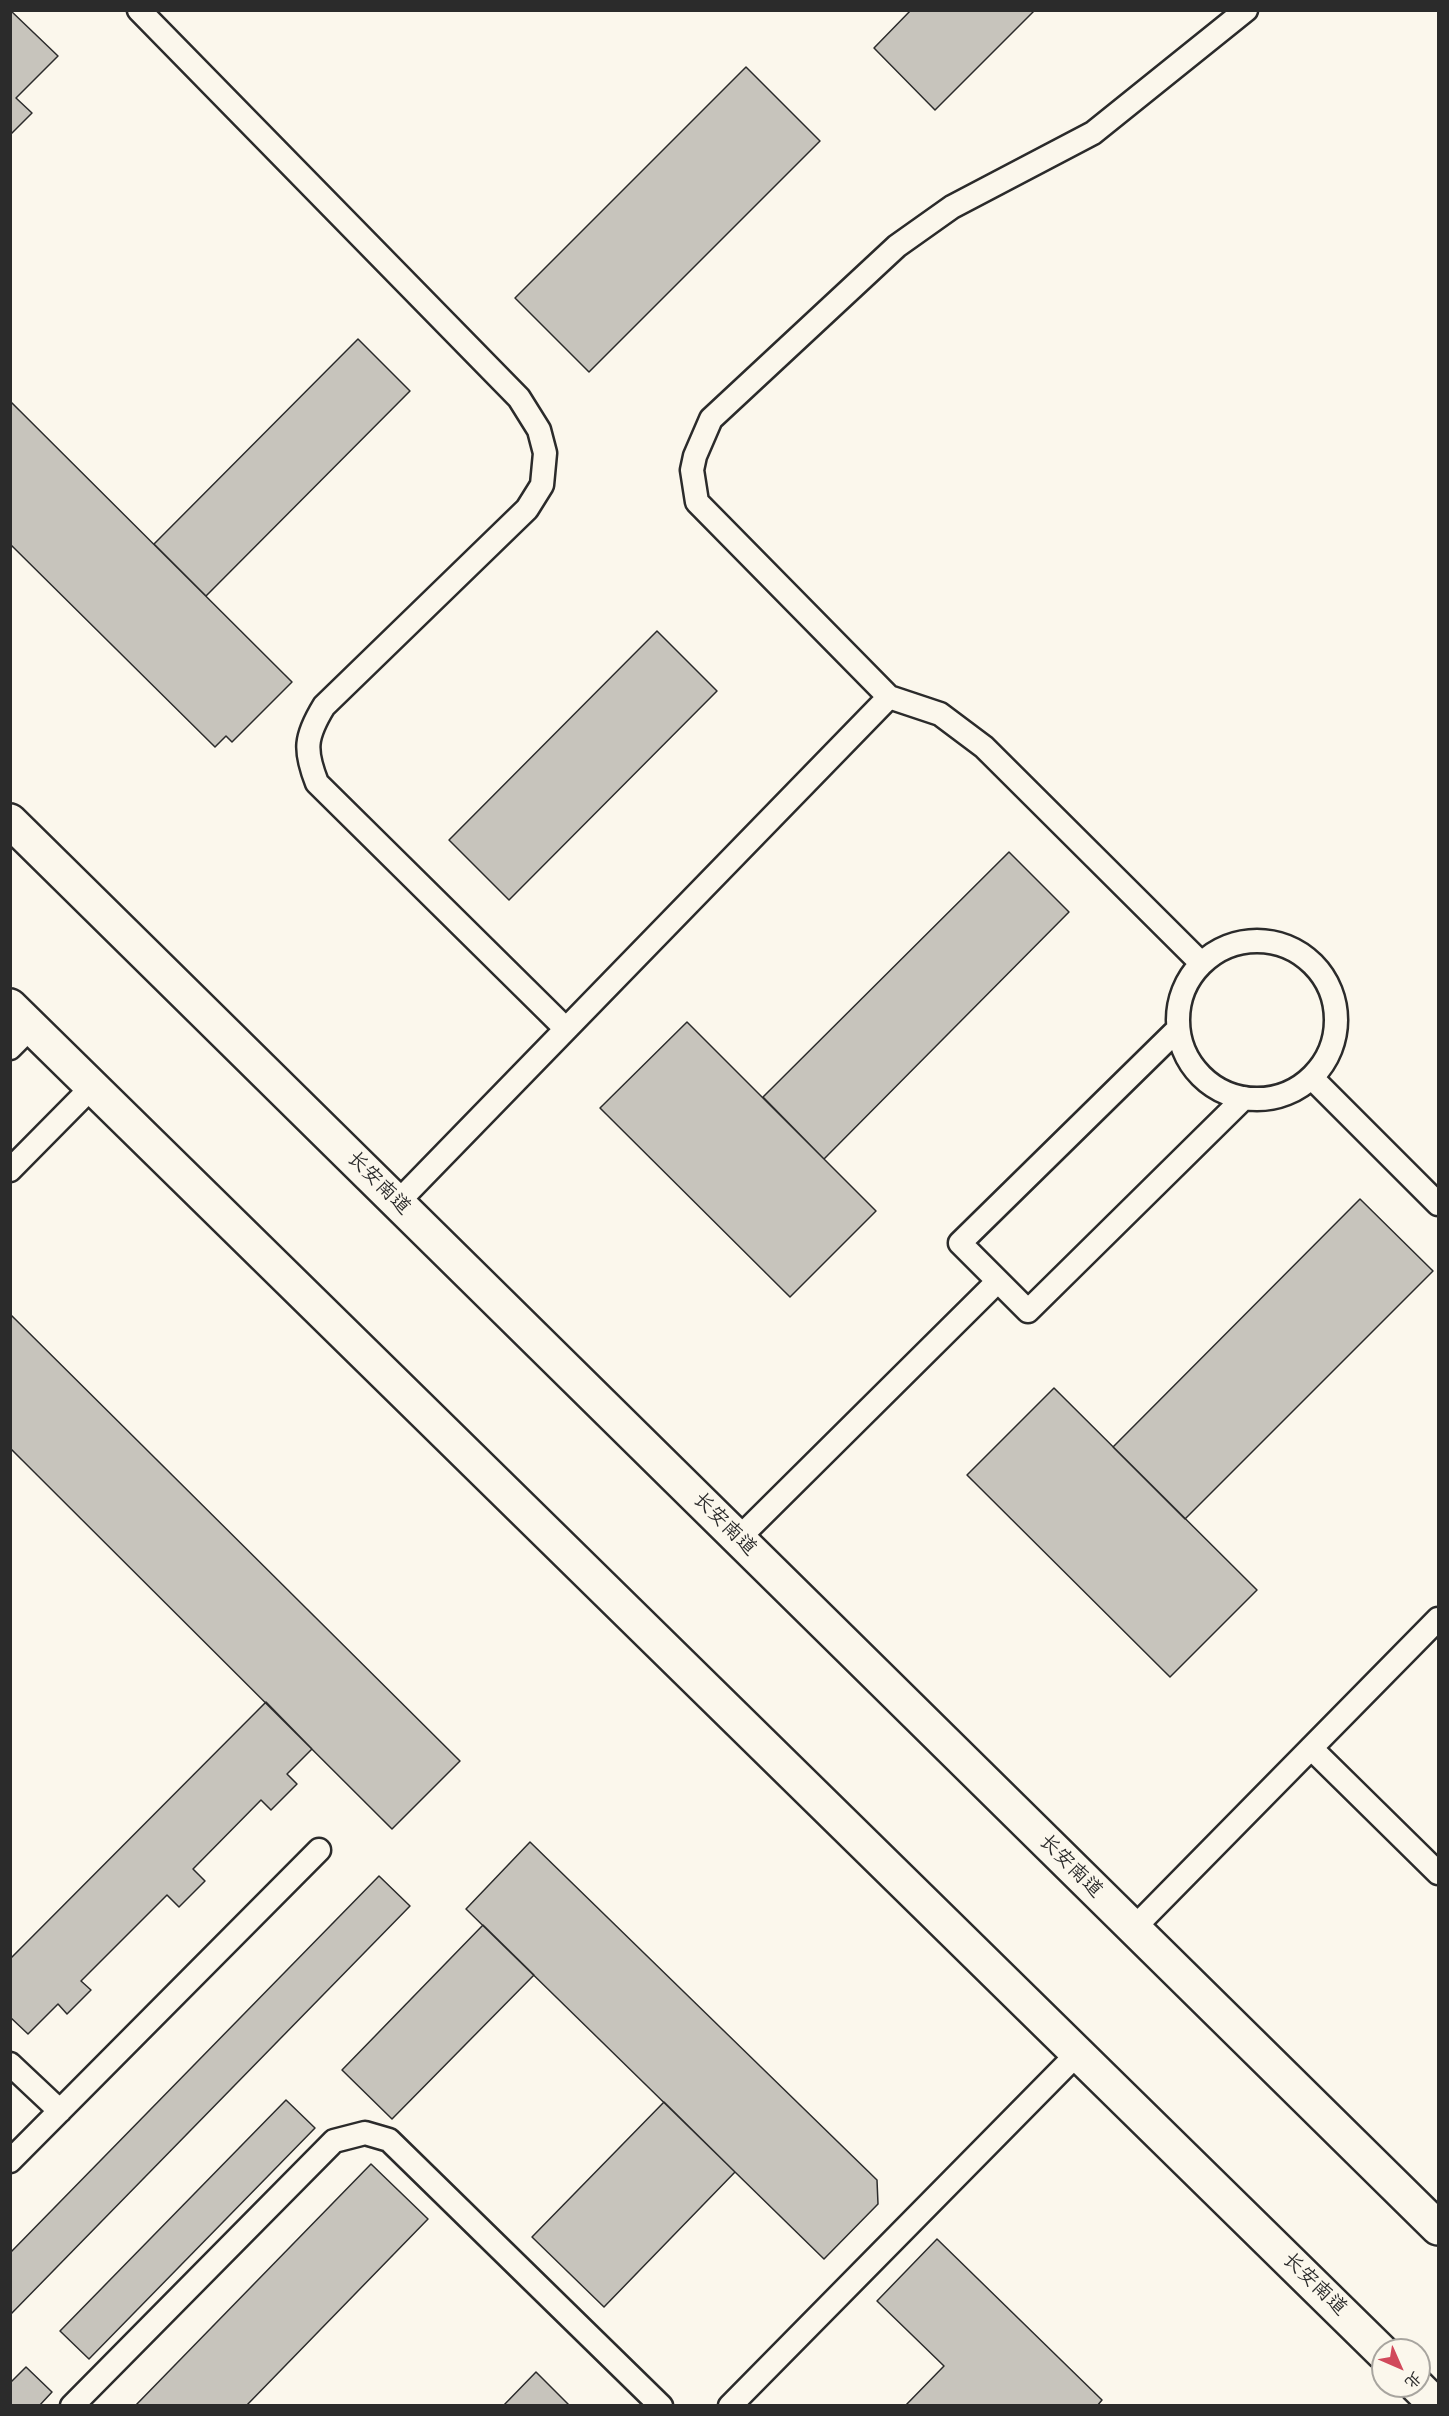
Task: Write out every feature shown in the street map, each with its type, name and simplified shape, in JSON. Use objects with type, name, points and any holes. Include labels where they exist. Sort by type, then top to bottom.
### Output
[{"type":"main road","name":"长安南道","points":[[10,821],[1438,2229]]},
{"type":"main road","name":"长安南道","points":[[17,1027],[92,1087],[1371,2341]]},
{"type":"lane","points":[[139,10],[519,398],[539,430],[545,453],[542,485],[527,509],[324,706],[310,729],[308,760],[317,783],[566,1029]]},
{"type":"lane","points":[[1201,963],[984,747],[940,714],[888,697],[697,502],[692,470],[695,456],[711,419],[897,246],[952,207],[1093,133],[1246,10]]},
{"type":"lane","points":[[397,1203],[888,697]]},
{"type":"lane","points":[[1266,940],[1289,946],[1309,958],[1324,976],[1334,996],[1337,1018],[1335,1041],[1326,1061],[1312,1078],[1293,1092],[1272,1098],[1244,1098],[1229,1095],[1210,1084],[1195,1070],[1184,1051],[1178,1029],[1179,1004],[1187,982],[1201,963],[1220,949],[1243,941],[1266,940]]},
{"type":"lane","points":[[1178,1029],[960,1243],[1028,1311],[1244,1098]]},
{"type":"lane","points":[[1312,1078],[1438,1204]]},
{"type":"lane","points":[[10,1170],[92,1087]]},
{"type":"lane","points":[[738,1539],[998,1281]]},
{"type":"lane","points":[[1133,1929],[1438,1619]]},
{"type":"lane","points":[[1311,1748],[1438,1873]]},
{"type":"lane","points":[[10,2161],[319,1850]]},
{"type":"lane","points":[[730,2406],[1078,2053]]},
{"type":"lane","points":[[10,2064],[60,2111]]},
{"type":"lane","points":[[72,2406],[334,2141],[365,2133],[389,2140],[650,2402]]},
{"type":"building","points":[[10,10],[58,56],[16,98],[32,113],[10,135]]},
{"type":"building","points":[[911,10],[1035,10],[935,110],[874,48]]},
{"type":"building","points":[[746,67],[820,141],[589,372],[515,298]]},
{"type":"building","points":[[358,339],[410,391],[206,596],[154,544]]},
{"type":"building","points":[[10,401],[292,682],[232,742],[226,736],[215,747],[10,544]]},
{"type":"building","points":[[657,631],[717,691],[509,900],[449,840]]},
{"type":"building","points":[[1009,852],[1069,912],[824,1159],[763,1097]]},
{"type":"building","points":[[687,1022],[876,1211],[790,1297],[600,1108]]},
{"type":"building","points":[[1360,1199],[1433,1271],[1185,1519],[1113,1447]]},
{"type":"building","points":[[10,1314],[460,1761],[392,1829],[10,1448]]},
{"type":"building","points":[[1054,1388],[1257,1590],[1170,1677],[967,1475]]},
{"type":"building","points":[[266,1702],[312,1749],[287,1774],[297,1784],[271,1810],[261,1800],[193,1869],[205,1881],[179,1907],[167,1895],[81,1981],[91,1990],[67,2014],[58,2004],[28,2034],[10,2017],[10,1959]]},
{"type":"building","points":[[530,1842],[877,2180],[878,2204],[824,2259],[466,1909]]},
{"type":"building","points":[[379,1876],[410,1906],[10,2315],[10,2253]]},
{"type":"building","points":[[483,1925],[534,1975],[392,2119],[342,2070]]},
{"type":"building","points":[[286,2100],[315,2128],[89,2359],[60,2331]]},
{"type":"building","points":[[664,2102],[735,2172],[604,2307],[532,2237]]},
{"type":"building","points":[[371,2164],[428,2219],[246,2406],[135,2406]]},
{"type":"building","points":[[937,2239],[1102,2400],[1097,2406],[905,2406],[944,2366],[877,2301]]},
{"type":"building","points":[[26,2367],[52,2392],[39,2406],[10,2406],[10,2383]]},
{"type":"building","points":[[536,2372],[570,2406],[503,2406]]}]
